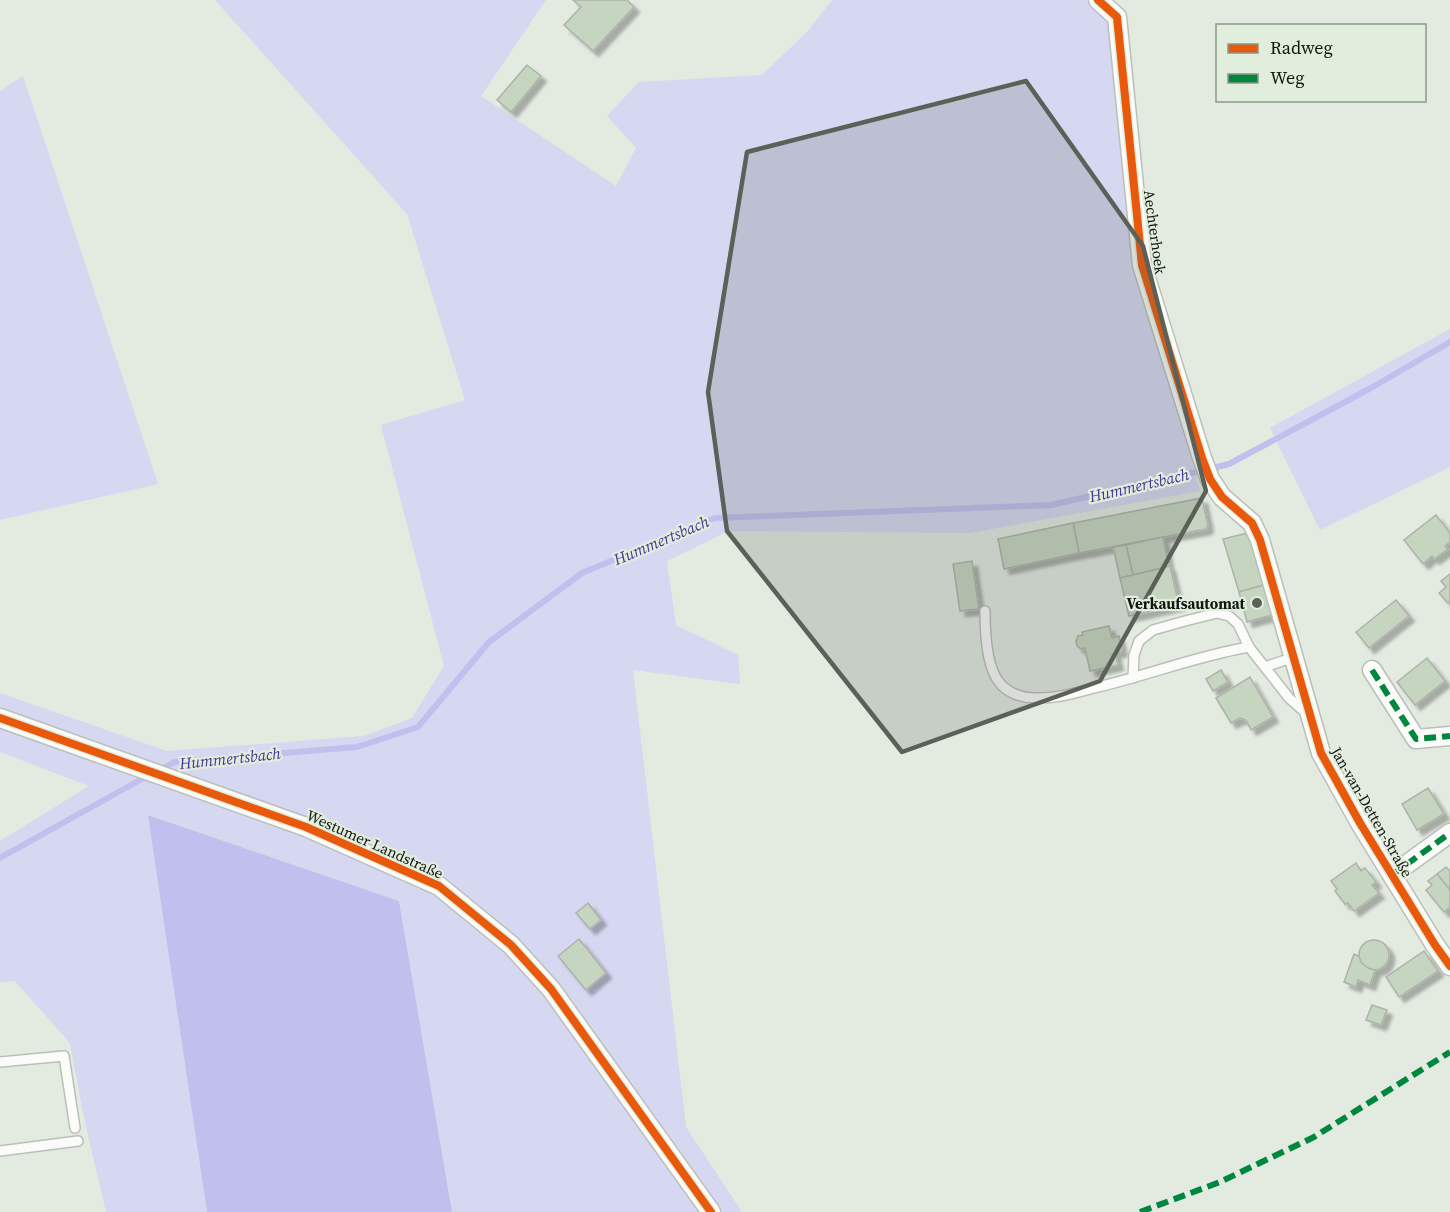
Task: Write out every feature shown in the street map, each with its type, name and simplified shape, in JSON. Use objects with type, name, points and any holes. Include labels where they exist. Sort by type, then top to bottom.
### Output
[{"type":"street","name":"Aechterhoek","points":[[1098,0],[1117,8],[1142,265],[1210,479],[1222,497],[1252,523]]},
{"type":"street","name":"Jan-van-Detten-Straße","points":[[1252,523],[1260,540],[1321,753],[1392,875],[1450,966]]},
{"type":"street","points":[[1372,670],[1416,739],[1450,736]]},
{"type":"street","name":"Westumer Landstraße","points":[[0,718],[306,827],[439,886],[511,945],[550,989],[711,1212]]},
{"type":"street","points":[[1392,875],[1450,833]]},
{"type":"lane","points":[[985,611],[985,632],[997,680],[1014,694],[1035,699],[1055,697],[1249,647]]},
{"type":"lane","points":[[1133,678],[1134,655],[1139,641],[1153,630],[1217,613],[1229,616],[1238,624],[1249,647],[1289,698],[1311,717]]},
{"type":"lane","points":[[1265,667],[1294,657]]},
{"type":"lane","points":[[0,1062],[64,1056],[75,1128]]},
{"type":"lane","points":[[0,1151],[78,1141]]},
{"type":"highlighted area","points":[[1026,81],[1143,246],[1206,491],[1100,681],[902,752],[727,531],[708,392],[747,152]]},
{"type":"shaded area","points":[[215,0],[546,0],[481,96],[616,186],[636,148],[607,116],[639,82],[762,75],[808,31],[832,0],[1085,0],[1111,23],[1135,263],[1200,491],[970,533],[728,531],[667,561],[676,625],[738,655],[740,684],[633,670],[686,1127],[742,1212],[452,1212],[399,901],[149,815],[207,1212],[106,1212],[84,1118],[70,1043],[15,981],[0,982],[0,841],[89,786],[0,752],[0,693],[167,751],[364,736],[412,718],[444,666],[381,425],[465,400],[407,214]]},
{"type":"shaded area","points":[[23,76],[158,484],[0,520],[0,91]]},
{"type":"shaded area","points":[[1450,329],[1450,467],[1320,530],[1270,428]]},
{"type":"water","points":[[148,815],[399,901],[452,1212],[207,1212]]},
{"type":"building","points":[[573,0],[627,0],[634,7],[593,51],[564,25],[581,7]]},
{"type":"building","points":[[527,65],[541,76],[511,112],[497,100]]},
{"type":"building","points":[[1202,498],[1208,526],[1206,529],[1079,553],[1073,523]]},
{"type":"building","points":[[1436,515],[1450,533],[1450,542],[1445,546],[1448,549],[1434,559],[1432,556],[1423,564],[1404,540]]},
{"type":"building","points":[[1073,523],[1079,553],[1004,569],[998,539]]},
{"type":"building","points":[[1252,532],[1267,584],[1239,592],[1223,539]]},
{"type":"building","points":[[1163,537],[1169,567],[1133,575],[1126,545]]},
{"type":"building","points":[[1126,545],[1133,575],[1120,578],[1113,547]]},
{"type":"building","points":[[972,561],[979,609],[960,611],[953,564]]},
{"type":"building","points":[[1170,566],[1179,605],[1129,616],[1120,578]]},
{"type":"building","points":[[1450,574],[1450,601],[1448,603],[1439,593],[1446,587],[1441,581]]},
{"type":"building","name":"Verkaufsautomat","points":[[1267,584],[1276,614],[1247,622],[1239,592]]},
{"type":"building","points":[[1396,600],[1409,616],[1369,648],[1356,632]]},
{"type":"building","points":[[1109,626],[1112,638],[1119,636],[1122,651],[1115,653],[1118,665],[1090,671],[1085,648],[1081,649],[1077,646],[1078,636],[1083,635],[1082,632]]},
{"type":"building","points":[[1427,658],[1445,681],[1415,705],[1397,682]]},
{"type":"building","points":[[1221,670],[1228,682],[1213,691],[1206,679]]},
{"type":"building","points":[[1250,677],[1273,717],[1251,730],[1246,720],[1240,718],[1231,723],[1216,698]]},
{"type":"building","points":[[1428,788],[1444,814],[1417,830],[1402,804]]},
{"type":"building","points":[[1356,863],[1361,871],[1365,868],[1376,882],[1372,885],[1379,893],[1354,911],[1335,891],[1337,889],[1331,881]]},
{"type":"building","points":[[1446,867],[1450,871],[1450,890],[1437,874]]},
{"type":"building","points":[[1437,874],[1450,890],[1450,907],[1444,912],[1426,890],[1432,885],[1428,881]]},
{"type":"building","points":[[588,903],[601,920],[590,929],[576,913]]},
{"type":"building","points":[[579,939],[606,973],[586,990],[558,956]]},
{"type":"building","points":[[1374,940],[1380,941],[1388,949],[1388,961],[1380,969],[1374,970],[1368,969],[1360,961],[1359,955],[1360,949],[1368,941]]},
{"type":"building","points":[[1424,951],[1438,971],[1399,997],[1386,977]]},
{"type":"building","points":[[1354,954],[1359,956],[1361,962],[1368,968],[1375,970],[1370,985],[1358,980],[1356,987],[1344,982]]},
{"type":"building","points":[[1372,1005],[1387,1010],[1381,1025],[1366,1020]]},
{"type":"waterway","name":"Hummertsbach","points":[[158,771],[175,762],[357,747],[418,727],[489,642],[582,573],[715,518],[1051,505],[1192,473],[1229,464],[1371,388],[1450,342]]},
{"type":"waterway","name":"Hummertsbach","points":[[0,858],[149,775]]},
{"type":"marked path","points":[[1372,670],[1416,739],[1450,736]]},
{"type":"marked path","points":[[1392,875],[1450,833]]},
{"type":"marked path","points":[[1140,1212],[1220,1182],[1314,1137],[1450,1052]]},
{"type":"cycle path","points":[[1098,0],[1117,17],[1142,265],[1202,458],[1210,479],[1222,497],[1252,523],[1260,540],[1321,753],[1360,823],[1450,966]]},
{"type":"cycle path","points":[[0,718],[306,827],[439,886],[511,945],[551,989],[711,1212]]},
{"type":"place","name":"Verkaufsautomat","points":[[1257,603]]}]
